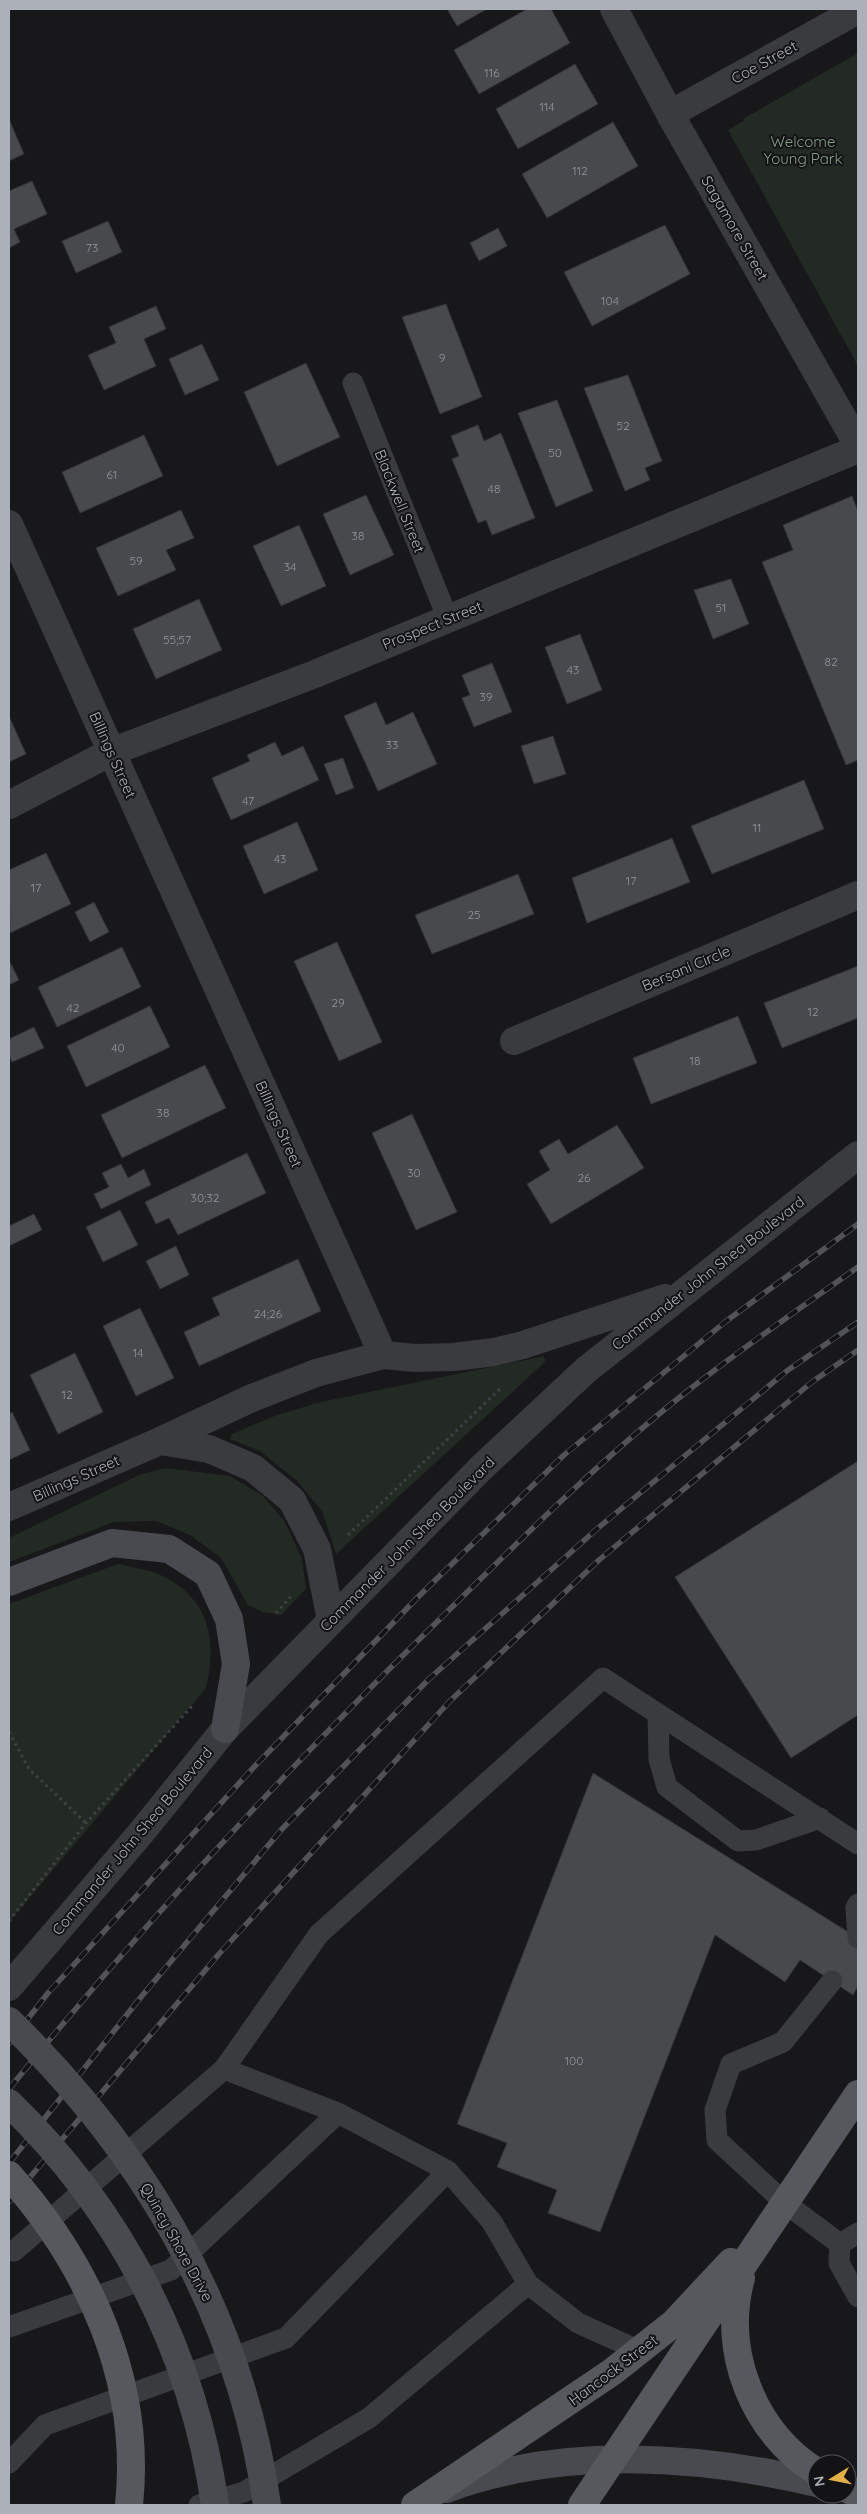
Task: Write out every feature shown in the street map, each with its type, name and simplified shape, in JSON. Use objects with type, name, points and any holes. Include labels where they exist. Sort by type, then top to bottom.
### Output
[{"type":"main road","points":[[9,1582],[112,1544],[169,1549],[208,1574],[228,1619],[236,1664],[225,1729]]},
{"type":"main road","name":"Quincy Shore Drive","points":[[9,2021],[69,2084],[96,2117],[144,2181],[181,2243],[214,2309],[239,2376],[257,2445],[267,2505]]},
{"type":"main road","name":"Hancock Street","points":[[582,2505],[744,2267],[858,2094]]},
{"type":"main road","points":[[9,2103],[55,2151],[81,2182],[119,2238],[152,2296],[167,2330],[189,2392],[206,2456],[215,2505]]},
{"type":"main road","points":[[9,2175],[63,2246],[96,2305],[108,2333],[118,2364],[129,2431],[131,2465],[129,2505]]},
{"type":"main road","name":"Hancock Street","points":[[418,2503],[589,2390],[640,2351],[674,2323],[785,2203]]},
{"type":"main road","points":[[744,2267],[737,2292],[735,2314],[736,2344],[744,2378],[761,2417],[792,2454],[807,2465]]},
{"type":"main road","points":[[418,2503],[445,2489],[496,2472],[574,2462],[613,2460],[683,2461],[726,2466],[807,2481]]},
{"type":"street","name":"Sagamore Street","points":[[614,9],[670,114],[858,447]]},
{"type":"street","name":"Coe Street","points":[[670,114],[858,10]]},
{"type":"street","name":"Prospect Street","points":[[9,805],[112,752],[315,674],[858,447]]},
{"type":"street","name":"Billings Street","points":[[9,524],[383,1355],[316,1373],[252,1398],[160,1442],[9,1508]]},
{"type":"street","name":"Bersani Circle","points":[[514,1041],[858,895]]},
{"type":"street","name":"Commander John Shea Boulevard","points":[[9,1987],[140,1834],[225,1729],[509,1442],[586,1370],[858,1155]]},
{"type":"street","points":[[383,1355],[415,1358],[454,1357],[494,1352],[622,1313],[685,1291]]},
{"type":"street","points":[[160,1442],[209,1449],[253,1468],[292,1500],[316,1549],[331,1620]]},
{"type":"lane","name":"Blackwell Street","points":[[353,383],[448,619]]},
{"type":"lane","points":[[14,2251],[224,2069],[319,1934],[603,1678],[858,1844]]},
{"type":"lane","points":[[658,1714],[659,1759],[668,1787],[738,1841],[756,1840],[820,1818]]},
{"type":"lane","points":[[858,1904],[856,1908],[858,1938]]},
{"type":"lane","points":[[832,1981],[783,2042],[731,2064],[715,2110],[717,2140],[785,2203],[840,2244]]},
{"type":"lane","points":[[224,2069],[338,2113],[448,2172],[492,2222],[528,2284],[578,2323],[640,2351]]},
{"type":"lane","points":[[9,2327],[170,2270],[338,2113]]},
{"type":"lane","points":[[9,2463],[45,2426],[286,2338],[448,2172]]},
{"type":"lane","points":[[840,2244],[858,2233]]},
{"type":"lane","points":[[840,2244],[840,2263],[858,2297]]},
{"type":"lane","points":[[200,2505],[244,2492],[369,2418],[528,2284]]},
{"type":"path","points":[[347,1535],[506,1383]]},
{"type":"path","points":[[9,1921],[86,1823],[194,1704]]},
{"type":"path","points":[[9,1732],[29,1769],[86,1823]]},
{"type":"green space","name":"Welcome Young Park","points":[[858,53],[858,366],[728,130],[744,121],[743,119]]},
{"type":"green space","points":[[544,1356],[545,1362],[336,1554],[322,1511],[296,1480],[260,1451],[230,1439],[232,1434],[277,1415],[321,1402]]},
{"type":"green space","points":[[165,1468],[230,1476],[263,1496],[285,1522],[302,1559],[306,1589],[281,1615],[263,1612],[248,1605],[221,1558],[190,1535],[156,1521],[114,1522],[9,1562],[9,1538],[139,1475]]},
{"type":"green space","points":[[118,1564],[156,1573],[174,1582],[198,1606],[205,1620],[211,1652],[206,1688],[9,1922],[9,1604]]},
{"type":"building","points":[[447,9],[487,9],[457,26]]},
{"type":"building","points":[[527,9],[551,9],[570,43],[479,94],[454,50]]},
{"type":"building","points":[[575,64],[598,104],[518,149],[496,109]]},
{"type":"building","points":[[9,119],[24,154],[9,161]]},
{"type":"building","points":[[613,122],[638,166],[547,218],[522,174]]},
{"type":"building","points":[[32,181],[47,214],[14,229],[20,242],[9,248],[9,191]]},
{"type":"building","points":[[108,221],[122,252],[76,273],[62,241]]},
{"type":"building","points":[[665,225],[690,274],[592,326],[564,272]]},
{"type":"building","points":[[498,228],[507,246],[479,261],[470,243]]},
{"type":"building","points":[[446,304],[482,397],[440,414],[402,317]]},
{"type":"building","points":[[156,306],[166,329],[144,339],[156,366],[104,390],[88,355],[116,343],[109,327]]},
{"type":"building","points":[[202,344],[219,380],[185,395],[169,359]]},
{"type":"building","points":[[306,363],[340,437],[277,466],[244,392]]},
{"type":"building","points":[[628,375],[662,461],[645,468],[650,480],[625,491],[584,388]]},
{"type":"building","points":[[557,400],[593,491],[556,507],[518,413]]},
{"type":"building","points":[[478,425],[484,441],[501,433],[535,518],[492,535],[486,520],[478,523],[452,459],[459,456],[451,436]]},
{"type":"building","points":[[144,435],[163,476],[80,513],[62,472]]},
{"type":"building","points":[[366,495],[394,555],[350,575],[323,514]]},
{"type":"building","points":[[852,496],[858,511],[858,760],[846,765],[762,562],[793,550],[783,525]]},
{"type":"building","points":[[181,510],[194,538],[166,550],[176,570],[118,596],[96,548]]},
{"type":"building","points":[[299,525],[326,586],[281,606],[253,546]]},
{"type":"building","points":[[731,579],[749,624],[713,639],[694,590]]},
{"type":"building","points":[[199,599],[222,650],[156,679],[133,629]]},
{"type":"building","points":[[580,634],[602,690],[567,704],[545,647]]},
{"type":"building","points":[[492,663],[512,712],[474,727],[462,698],[470,695],[462,675]]},
{"type":"building","points":[[376,702],[386,725],[413,712],[437,764],[378,791],[344,716]]},
{"type":"building","points":[[9,716],[26,754],[9,762]]},
{"type":"building","points":[[553,736],[566,774],[534,784],[521,746]]},
{"type":"building","points":[[275,742],[282,756],[303,746],[319,780],[231,820],[212,778],[250,761],[247,755]]},
{"type":"building","points":[[343,758],[354,788],[336,795],[324,764]]},
{"type":"building","points":[[804,780],[824,829],[712,874],[691,826]]},
{"type":"building","points":[[297,822],[318,870],[264,894],[243,846]]},
{"type":"building","points":[[672,838],[690,882],[587,923],[572,878]]},
{"type":"building","points":[[46,853],[71,904],[10,933],[9,870]]},
{"type":"building","points":[[518,874],[534,914],[432,954],[415,915]]},
{"type":"building","points":[[94,902],[109,932],[90,942],[75,912]]},
{"type":"building","points":[[337,942],[382,1042],[339,1061],[294,961]]},
{"type":"building","points":[[122,947],[141,987],[57,1027],[38,987]]},
{"type":"building","points":[[9,960],[19,980],[9,985]]},
{"type":"building","points":[[858,966],[858,1018],[782,1048],[764,1003]]},
{"type":"building","points":[[150,1006],[170,1047],[86,1087],[67,1046]]},
{"type":"building","points":[[738,1016],[757,1063],[651,1104],[633,1058]]},
{"type":"building","points":[[34,1027],[44,1048],[12,1062],[9,1055],[9,1039]]},
{"type":"building","points":[[205,1065],[226,1108],[122,1158],[101,1115]]},
{"type":"building","points":[[412,1114],[457,1212],[416,1230],[372,1133]]},
{"type":"building","points":[[617,1125],[644,1168],[551,1224],[527,1184],[550,1170],[539,1151],[559,1139],[568,1154]]},
{"type":"building","points":[[247,1153],[266,1193],[178,1235],[169,1218],[156,1224],[145,1202]]},
{"type":"building","points":[[121,1164],[128,1178],[144,1169],[151,1185],[101,1209],[94,1194],[109,1187],[102,1173]]},
{"type":"building","points":[[120,1210],[138,1245],[103,1262],[86,1227]]},
{"type":"building","points":[[34,1214],[42,1230],[9,1246],[9,1226]]},
{"type":"building","points":[[176,1246],[189,1275],[160,1289],[146,1261]]},
{"type":"building","points":[[298,1259],[321,1311],[199,1366],[184,1332],[220,1315],[212,1298]]},
{"type":"building","points":[[140,1308],[174,1378],[136,1396],[103,1326]]},
{"type":"building","points":[[75,1353],[103,1412],[58,1434],[30,1375]]},
{"type":"building","points":[[12,1412],[30,1450],[9,1460],[9,1414]]},
{"type":"building","points":[[858,1461],[858,1715],[791,1758],[675,1577]]},
{"type":"building","points":[[593,1773],[858,1938],[858,1986],[853,1995],[800,1960],[785,1982],[715,1935],[600,2232],[548,2213],[557,2190],[497,2167],[507,2143],[457,2124]]},
{"type":"railway","points":[[9,2043],[48,1993],[253,1768],[418,1597],[564,1455],[725,1322],[858,1224]]},
{"type":"railway","points":[[9,2089],[112,1966],[219,1846],[330,1729],[531,1529],[591,1473],[685,1393],[858,1267]]},
{"type":"railway","points":[[9,2163],[141,1997],[282,1829],[429,1679],[598,1528],[788,1370],[858,1322]]},
{"type":"railway","points":[[9,2202],[219,1954],[450,1701],[599,1560],[812,1382],[858,1350]]}]
